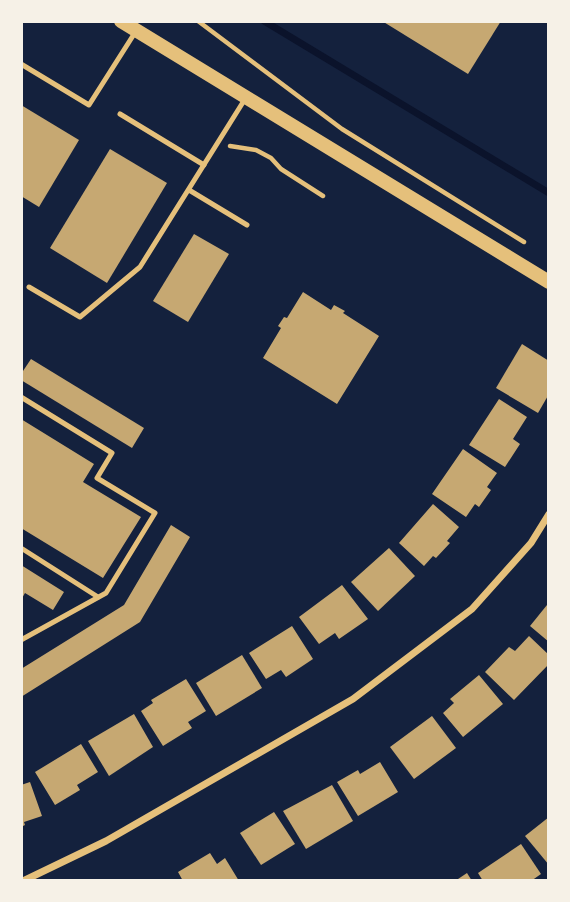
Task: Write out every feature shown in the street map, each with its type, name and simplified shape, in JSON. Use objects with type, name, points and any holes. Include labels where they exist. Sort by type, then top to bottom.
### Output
[{"type":"main road","points":[[126,24],[549,282]]},
{"type":"street","points":[[23,881],[106,842],[353,699],[472,609],[531,543],[549,514]]},
{"type":"lane","points":[[21,64],[89,105],[126,24]]},
{"type":"lane","points":[[29,287],[80,317],[140,267],[246,97]]},
{"type":"lane","points":[[120,114],[204,165]]},
{"type":"lane","points":[[190,190],[247,225]]},
{"type":"lane","points":[[21,397],[113,453],[97,478],[155,513],[106,593],[21,640]]},
{"type":"lane","points":[[21,548],[98,597]]},
{"type":"path","points":[[198,21],[342,129],[526,243]]},
{"type":"path","points":[[218,143],[256,150],[323,196]]},
{"type":"building","points":[[382,21],[501,21],[468,74]]},
{"type":"building","points":[[21,105],[79,140],[39,207],[21,196]]},
{"type":"building","points":[[110,149],[167,183],[107,283],[50,248]]},
{"type":"building","points":[[194,234],[229,254],[188,322],[153,301]]},
{"type":"building","points":[[303,292],[331,310],[334,305],[345,311],[343,313],[379,336],[337,404],[263,358],[281,328],[278,326],[284,317],[287,318]]},
{"type":"building","points":[[522,344],[549,361],[549,394],[538,413],[496,388]]},
{"type":"building","points":[[31,359],[144,428],[132,448],[21,380],[21,374]]},
{"type":"building","points":[[499,399],[527,417],[513,439],[520,444],[505,467],[469,445]]},
{"type":"building","points":[[21,419],[94,464],[83,482],[141,517],[103,578],[21,528]]},
{"type":"building","points":[[463,449],[497,473],[487,487],[491,490],[479,507],[475,504],[466,517],[432,494]]},
{"type":"building","points":[[433,504],[459,527],[447,541],[450,543],[424,566],[399,543]]},
{"type":"building","points":[[171,525],[190,537],[140,622],[21,697],[21,669],[124,605]]},
{"type":"building","points":[[389,548],[415,576],[378,611],[351,582]]},
{"type":"building","points":[[21,565],[64,592],[53,610],[25,593],[21,600]]},
{"type":"building","points":[[342,585],[368,619],[339,639],[335,633],[319,644],[299,617]]},
{"type":"building","points":[[547,605],[549,606],[549,642],[530,626]]},
{"type":"building","points":[[292,626],[313,659],[286,677],[281,670],[266,679],[249,653]]},
{"type":"building","points":[[529,636],[549,655],[549,664],[514,700],[485,672],[509,647],[515,651]]},
{"type":"building","points":[[242,655],[262,688],[216,716],[196,683]]},
{"type":"building","points":[[479,675],[503,704],[463,737],[443,713],[454,703],[450,699]]},
{"type":"building","points":[[186,679],[206,711],[188,722],[192,728],[163,746],[141,711],[153,703],[151,700]]},
{"type":"building","points":[[134,714],[153,747],[109,776],[88,741]]},
{"type":"building","points":[[432,716],[456,748],[414,779],[390,747]]},
{"type":"building","points":[[81,744],[98,772],[77,785],[80,790],[55,805],[35,772]]},
{"type":"building","points":[[380,762],[398,792],[358,816],[337,782],[358,770],[360,774]]},
{"type":"building","points":[[30,782],[42,816],[24,822],[25,825],[21,827],[21,785]]},
{"type":"building","points":[[332,785],[353,821],[306,849],[283,811]]},
{"type":"building","points":[[274,812],[295,844],[261,865],[240,833]]},
{"type":"building","points":[[549,817],[549,865],[525,836]]},
{"type":"building","points":[[521,844],[541,874],[531,881],[483,881],[478,873]]},
{"type":"building","points":[[210,853],[217,864],[225,858],[239,881],[183,881],[178,872]]},
{"type":"building","points":[[467,873],[472,881],[455,881]]},
{"type":"waterway","points":[[264,21],[549,193]]}]
